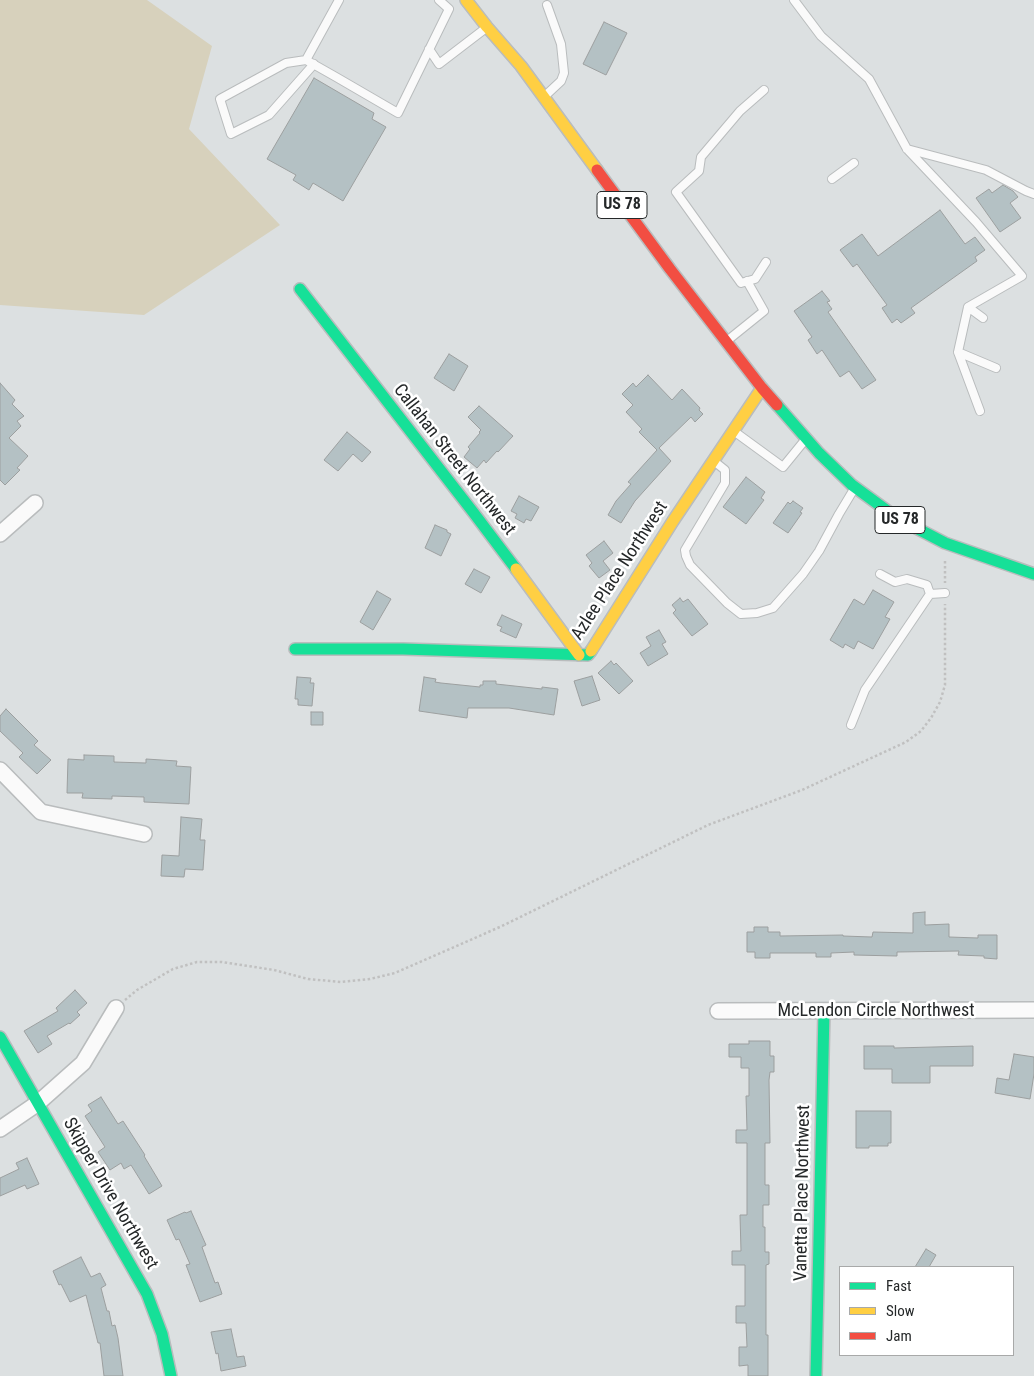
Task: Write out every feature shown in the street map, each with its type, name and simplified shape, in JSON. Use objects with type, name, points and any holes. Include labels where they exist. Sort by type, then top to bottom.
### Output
[{"type":"street","name":"US 78","points":[[466,0],[521,66]]},
{"type":"street","name":"US 78","points":[[482,2],[543,98],[670,269],[762,388],[819,453],[855,488],[897,518],[945,543],[1034,574]]},
{"type":"street","name":"Callahan Street Northwest","points":[[300,289],[473,512],[579,655]]},
{"type":"street","name":"Azlee Place Northwest","points":[[295,649],[403,649],[588,655],[673,520],[762,388]]},
{"type":"street","points":[[0,534],[35,503]]},
{"type":"street","points":[[0,770],[41,812],[144,834]]},
{"type":"street","points":[[0,1129],[38,1103],[83,1063],[116,1008]]},
{"type":"street","name":"McLendon Circle Northwest","points":[[718,1011],[1034,1010]]},
{"type":"street","name":"Vanetta Place Northwest","points":[[816,1376],[824,1011]]},
{"type":"street","name":"Skipper Drive Northwest","points":[[0,1037],[147,1294],[162,1334],[171,1376]]},
{"type":"lane","points":[[306,60],[339,0]]},
{"type":"lane","points":[[314,64],[270,115],[231,134],[220,99],[286,63],[306,60],[314,64],[398,113],[449,9],[439,0]]},
{"type":"lane","points":[[794,0],[821,36],[868,79],[907,149],[976,222],[1022,276],[968,307],[958,352],[980,411]]},
{"type":"lane","points":[[543,98],[561,81],[564,73],[561,44],[547,5]]},
{"type":"lane","points":[[429,49],[439,64],[487,27]]},
{"type":"lane","points":[[726,342],[764,311],[676,192],[699,172],[701,157],[740,111],[764,90]]},
{"type":"lane","points":[[907,149],[986,170],[1034,194]]},
{"type":"lane","points":[[832,179],[854,163]]},
{"type":"lane","points":[[744,282],[755,279],[766,262]]},
{"type":"lane","points":[[968,307],[983,318]]},
{"type":"lane","points":[[958,352],[996,368]]},
{"type":"lane","points":[[734,431],[784,467],[806,438]]},
{"type":"lane","points":[[714,461],[725,470],[725,483],[685,550],[686,556],[690,566],[727,603],[741,614],[757,613],[773,608],[803,574],[827,538],[855,488]]},
{"type":"lane","points":[[880,574],[895,582],[907,579],[927,585],[930,594]]},
{"type":"lane","points":[[930,594],[945,593]]},
{"type":"lane","points":[[851,724],[865,690],[930,594]]},
{"type":"path","points":[[116,1008],[137,990],[173,969],[197,962],[222,962],[274,970],[308,979],[341,982],[395,974],[502,926],[708,825],[802,790],[906,742],[920,731],[931,718],[940,702],[946,685],[945,543]]},
{"type":"shaded area","points":[[0,0],[147,0],[212,46],[189,129],[280,225],[144,315],[0,305]]},
{"type":"building","points":[[604,22],[627,33],[606,75],[583,64]]},
{"type":"building","points":[[314,78],[374,113],[372,119],[386,127],[343,201],[313,183],[309,190],[293,180],[296,175],[267,159]]},
{"type":"building","points":[[1003,185],[1013,191],[1018,197],[1010,203],[1021,218],[1000,232],[976,198],[989,189],[992,193]]},
{"type":"building","points":[[940,210],[965,244],[975,237],[985,250],[975,257],[977,261],[911,308],[915,313],[901,323],[897,319],[892,323],[882,308],[887,305],[857,264],[853,267],[840,250],[862,234],[878,256]]},
{"type":"building","points":[[822,291],[830,301],[827,302],[832,309],[828,312],[876,380],[862,389],[849,371],[840,377],[822,350],[817,354],[808,340],[812,337],[794,311]]},
{"type":"building","points":[[449,354],[468,366],[454,391],[434,378]]},
{"type":"building","points":[[648,375],[672,400],[682,389],[700,408],[699,410],[703,414],[695,422],[691,417],[659,448],[671,461],[635,501],[621,523],[608,515],[616,501],[631,484],[628,482],[657,450],[639,432],[642,429],[626,412],[633,405],[622,394],[633,383],[636,387]]},
{"type":"building","points":[[0,383],[15,400],[12,404],[24,416],[17,421],[21,426],[9,438],[28,456],[17,468],[20,470],[5,485],[0,480]]},
{"type":"building","points":[[479,406],[513,436],[486,463],[484,460],[477,468],[464,457],[470,449],[468,447],[481,430],[468,417]]},
{"type":"building","points":[[347,432],[371,452],[362,462],[353,454],[338,471],[324,460]]},
{"type":"building","points":[[746,477],[765,492],[761,498],[764,500],[746,524],[723,507]]},
{"type":"building","points":[[519,496],[539,507],[531,521],[526,519],[524,523],[515,518],[517,514],[511,511]]},
{"type":"building","points":[[793,501],[803,508],[800,512],[802,513],[788,533],[773,523],[788,502],[790,504]]},
{"type":"building","points":[[435,525],[447,530],[451,534],[441,556],[425,548]]},
{"type":"building","points":[[604,541],[613,553],[603,561],[610,570],[599,578],[589,566],[592,563],[586,555]]},
{"type":"building","points":[[474,569],[490,577],[481,593],[465,584]]},
{"type":"building","points":[[873,590],[894,602],[885,617],[890,619],[873,649],[858,641],[854,649],[845,644],[843,648],[830,640],[854,599],[864,605]]},
{"type":"building","points":[[377,591],[391,599],[373,630],[360,622]]},
{"type":"building","points":[[680,598],[683,602],[688,599],[708,624],[692,636],[673,613],[676,610],[672,605]]},
{"type":"building","points":[[502,615],[522,624],[516,638],[500,631],[502,627],[497,625]]},
{"type":"building","points":[[659,630],[666,642],[662,644],[668,654],[648,666],[640,653],[651,646],[646,637]]},
{"type":"building","points":[[611,661],[614,665],[616,663],[633,681],[619,694],[598,673]]},
{"type":"building","points":[[592,676],[600,700],[582,706],[574,681]]},
{"type":"building","points":[[297,677],[311,678],[310,683],[314,683],[312,706],[298,705],[298,699],[295,699]]},
{"type":"building","points":[[424,677],[436,679],[435,682],[480,687],[480,685],[483,685],[483,681],[496,681],[496,684],[558,689],[554,715],[509,708],[468,708],[467,718],[419,711]]},
{"type":"building","points":[[6,709],[38,741],[34,745],[51,760],[37,774],[19,757],[23,753],[0,731],[0,716]]},
{"type":"building","points":[[311,712],[323,712],[323,725],[311,725]]},
{"type":"building","points":[[84,755],[114,756],[114,762],[146,763],[146,759],[177,761],[176,766],[191,767],[189,804],[144,802],[144,797],[112,796],[112,799],[82,798],[83,793],[67,793],[68,759],[84,760]]},
{"type":"building","points":[[181,817],[202,819],[200,840],[205,840],[203,870],[185,869],[184,877],[161,876],[162,855],[179,856]]},
{"type":"building","points":[[925,912],[925,925],[949,924],[949,937],[978,938],[978,935],[997,935],[997,959],[984,958],[984,956],[958,955],[959,951],[897,952],[897,956],[854,955],[854,952],[831,953],[831,957],[816,957],[816,953],[770,953],[770,958],[755,958],[755,952],[747,952],[747,932],[754,932],[754,927],[768,927],[768,932],[780,932],[780,936],[843,935],[872,937],[873,932],[913,933],[913,913]]},
{"type":"building","points":[[75,990],[87,1003],[77,1012],[80,1015],[70,1024],[47,1036],[52,1044],[38,1053],[24,1031],[58,1011],[56,1008]]},
{"type":"building","points":[[749,1041],[770,1041],[770,1056],[774,1056],[774,1072],[770,1072],[769,1080],[770,1143],[765,1143],[765,1185],[769,1185],[769,1205],[763,1205],[765,1252],[769,1252],[769,1264],[766,1265],[768,1376],[748,1376],[748,1365],[739,1366],[739,1347],[747,1347],[746,1323],[736,1323],[736,1306],[745,1306],[745,1265],[732,1265],[732,1251],[741,1251],[740,1215],[747,1215],[747,1143],[736,1143],[736,1130],[747,1130],[746,1096],[749,1096],[749,1068],[741,1068],[741,1057],[729,1057],[729,1044],[749,1044]]},
{"type":"building","points":[[864,1046],[894,1046],[894,1048],[973,1046],[973,1066],[930,1066],[930,1083],[892,1083],[892,1069],[864,1069]]},
{"type":"building","points":[[1014,1054],[1034,1057],[1034,1074],[1030,1099],[995,1093],[997,1078],[1009,1080]]},
{"type":"building","points":[[101,1097],[118,1124],[123,1121],[162,1186],[149,1194],[131,1165],[124,1169],[121,1163],[110,1170],[98,1152],[105,1147],[85,1116],[92,1111],[88,1105]]},
{"type":"building","points":[[856,1111],[891,1111],[891,1143],[888,1143],[888,1146],[856,1148]]},
{"type":"building","points":[[27,1158],[39,1184],[27,1189],[25,1185],[0,1196],[0,1178],[19,1169],[16,1163]]},
{"type":"building","points":[[191,1211],[206,1245],[202,1247],[215,1283],[218,1282],[222,1294],[200,1302],[186,1265],[190,1264],[179,1239],[176,1240],[167,1220]]},
{"type":"building","points":[[926,1249],[936,1255],[930,1266],[916,1266]]},
{"type":"building","points":[[81,1257],[91,1277],[100,1273],[106,1285],[101,1288],[112,1326],[115,1325],[123,1376],[104,1376],[100,1343],[98,1343],[86,1295],[70,1302],[53,1271]]},
{"type":"building","points":[[231,1329],[237,1357],[244,1356],[246,1366],[221,1371],[218,1353],[216,1354],[211,1332]]},
{"type":"traffic: fast","points":[[300,289],[516,569]]},
{"type":"traffic: fast","points":[[777,405],[819,453],[852,485],[897,518],[945,543],[1034,574]]},
{"type":"traffic: fast","points":[[295,649],[403,649],[588,655],[591,651]]},
{"type":"traffic: fast","points":[[816,1376],[824,1011]]},
{"type":"traffic: fast","points":[[0,1037],[147,1294],[162,1334],[171,1376]]},
{"type":"traffic: slow","points":[[466,0],[521,66],[597,170]]},
{"type":"traffic: slow","points":[[591,651],[673,521],[762,388]]},
{"type":"traffic: slow","points":[[516,569],[579,655]]},
{"type":"traffic: jam","points":[[597,170],[670,269],[777,405]]}]
